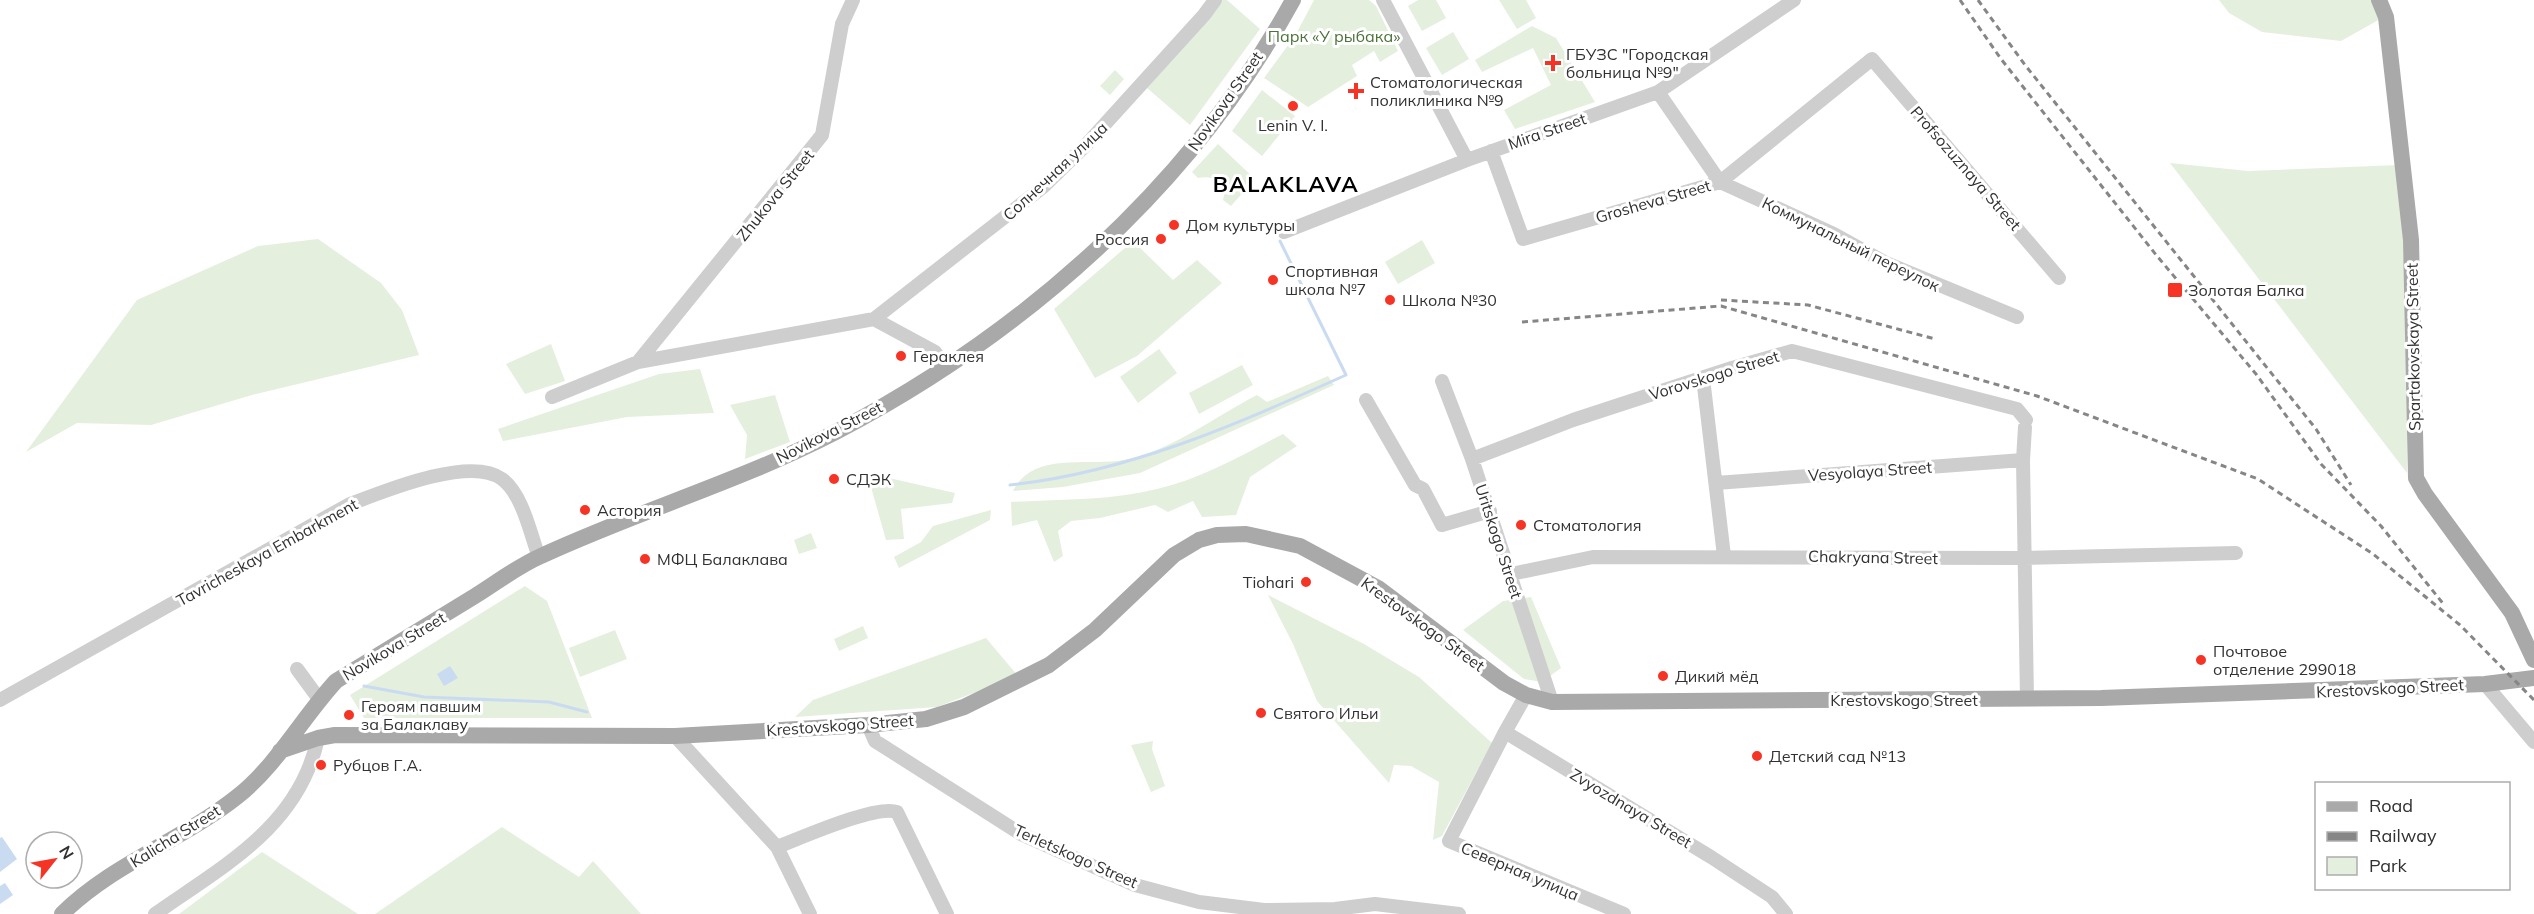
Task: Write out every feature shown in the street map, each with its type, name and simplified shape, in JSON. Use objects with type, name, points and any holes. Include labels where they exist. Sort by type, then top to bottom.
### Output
[{"type":"main road","name":"Novikova Street","points":[[280,751],[319,699],[336,681],[539,557],[744,473],[834,433],[946,368],[1020,313],[1088,256],[1154,194],[1209,129],[1293,0]]},
{"type":"main road","name":"Spartakovskaya Street","points":[[2379,0],[2386,17],[2411,240],[2416,478],[2512,613],[2526,637],[2534,660]]},
{"type":"main road","name":"Krestovskogo Street","points":[[280,751],[318,738],[335,735],[675,736],[868,725],[926,719],[964,707],[1042,669],[1095,630],[1174,555],[1199,540],[1217,535],[1236,534],[1300,546],[1378,588],[1504,683],[1526,695],[1552,702],[2027,699],[2485,684],[2534,678]]},
{"type":"main road","points":[[319,699],[314,713],[315,723],[318,728],[335,735]]},
{"type":"main road","name":"Kalicha Street","points":[[63,914],[95,886],[239,795],[280,751]]},
{"type":"street","name":"Zhukova Street","points":[[638,362],[822,135],[842,24],[853,0]]},
{"type":"street","name":"Солнечная улица","points":[[874,319],[1043,187],[1086,145],[1215,0]]},
{"type":"street","points":[[1383,0],[1467,160]]},
{"type":"street","name":"Mira Street","points":[[1284,232],[1491,151],[1658,92],[1794,0]]},
{"type":"street","name":"Grosheva Street","points":[[1491,151],[1523,239],[1720,182],[1872,59]]},
{"type":"street","name":"Profsozuznaya Street","points":[[1872,59],[2059,278]]},
{"type":"street","points":[[1658,92],[1720,182]]},
{"type":"street","name":"Коммунальный переулок","points":[[1720,182],[1834,234],[1886,263],[2017,317]]},
{"type":"street","points":[[552,397],[638,362],[874,319],[935,352],[946,368]]},
{"type":"street","name":"Vorovskogo Street","points":[[1472,459],[1573,420],[1792,351],[2017,409],[2026,424],[2024,460]]},
{"type":"street","points":[[1703,378],[1724,555]]},
{"type":"street","name":"Uritskogo Street","points":[[1442,381],[1490,511],[1552,702]]},
{"type":"street","points":[[1366,400],[1415,485],[1423,489],[1442,525],[1490,511]]},
{"type":"street","points":[[2024,460],[2027,699]]},
{"type":"street","name":"Vesyolaya Street","points":[[1716,483],[2024,460]]},
{"type":"street","name":"Tavricheskaya Embarkment","points":[[0,700],[348,505],[392,488],[461,471],[491,473],[503,479],[512,491],[539,557]]},
{"type":"street","name":"Chakryana Street","points":[[1511,574],[1593,557],[1724,555],[2025,558],[2236,553]]},
{"type":"street","points":[[297,669],[319,699]]},
{"type":"street","points":[[2485,684],[2534,742]]},
{"type":"street","points":[[1505,732],[1526,695]]},
{"type":"street","name":"Terletskogo Street","points":[[868,725],[875,741],[1021,834],[1135,885],[1199,902],[1264,910],[1335,909],[1375,904],[1460,914]]},
{"type":"street","name":"Северная улица","points":[[1505,732],[1449,841],[1624,914]]},
{"type":"street","name":"Zvyozdnaya Street","points":[[1505,732],[1711,857],[1772,897],[1786,914]]},
{"type":"street","points":[[675,736],[777,847],[810,914]]},
{"type":"street","points":[[155,914],[220,872],[262,834],[305,778],[313,762],[318,738]]},
{"type":"street","points":[[777,847],[869,814],[889,809],[897,812],[947,914]]},
{"type":"green space","points":[[1222,0],[1227,0],[1260,29],[1190,125],[1147,88]]},
{"type":"green space","name":"Парк «У рыбака»","points":[[1314,0],[1369,0],[1376,6],[1398,51],[1380,62],[1374,51],[1352,65],[1357,76],[1308,107],[1264,78],[1295,36]]},
{"type":"green space","points":[[1418,0],[1436,0],[1446,18],[1422,31],[1408,6]]},
{"type":"green space","points":[[1499,0],[1526,0],[1536,18],[1517,29]]},
{"type":"green space","points":[[2219,0],[2374,0],[2382,18],[2341,41],[2262,32],[2229,13]]},
{"type":"green space","points":[[1532,26],[1556,38],[1595,102],[1515,129],[1504,110],[1551,85],[1533,48],[1482,72],[1475,60]]},
{"type":"green space","points":[[1453,32],[1469,59],[1442,75],[1426,48]]},
{"type":"green space","points":[[1115,70],[1124,79],[1110,95],[1100,86]]},
{"type":"green space","points":[[1262,90],[1295,116],[1262,156],[1232,131]]},
{"type":"green space","points":[[1218,144],[1255,179],[1231,206],[1223,200],[1225,191],[1217,181],[1207,177],[1198,178],[1192,172]]},
{"type":"green space","points":[[2170,163],[2248,171],[2399,165],[2407,260],[2407,473]]},
{"type":"green space","points":[[318,239],[381,283],[402,310],[419,355],[252,395],[151,425],[77,423],[26,452],[137,300],[258,246]]},
{"type":"green space","points":[[1422,240],[1435,263],[1398,284],[1385,262]]},
{"type":"green space","points":[[1133,241],[1173,280],[1197,260],[1222,283],[1137,356],[1095,378],[1054,309]]},
{"type":"green space","points":[[551,344],[565,381],[525,394],[506,364]]},
{"type":"green space","points":[[1159,349],[1177,373],[1138,403],[1120,377]]},
{"type":"green space","points":[[1242,365],[1253,385],[1199,414],[1189,393]]},
{"type":"green space","points":[[700,369],[714,413],[627,417],[503,441],[498,429],[659,374]]},
{"type":"green space","points":[[1328,376],[1334,385],[1140,473],[1063,487],[1013,491],[1021,479],[1045,466],[1059,463],[1117,461],[1154,451],[1257,395],[1267,402]]},
{"type":"green space","points":[[775,395],[790,442],[745,459],[747,435],[730,405]]},
{"type":"green space","points":[[1283,434],[1297,446],[1250,477],[1236,515],[1202,517],[1193,501],[1168,512],[1155,505],[1100,518],[1071,521],[1058,531],[1063,556],[1054,562],[1037,520],[1012,526],[1011,502],[1103,498],[1173,485],[1205,473]]},
{"type":"green space","points":[[867,473],[955,493],[952,503],[901,509],[904,539],[886,540]]},
{"type":"green space","points":[[991,510],[990,520],[899,568],[894,557],[921,542],[933,526]]},
{"type":"green space","points":[[811,533],[817,548],[799,554],[794,540]]},
{"type":"green space","points":[[525,586],[547,601],[592,718],[364,718],[350,695]]},
{"type":"green space","points":[[1268,595],[1364,644],[1419,677],[1492,743],[1442,836],[1433,840],[1439,782],[1411,766],[1394,765],[1389,783],[1317,701],[1293,644]]},
{"type":"green space","points":[[1531,597],[1561,668],[1542,682],[1524,679],[1463,630],[1503,601]]},
{"type":"green space","points":[[863,626],[868,638],[839,651],[834,639]]},
{"type":"green space","points":[[615,630],[627,659],[580,677],[569,648]]},
{"type":"green space","points":[[986,638],[1018,676],[937,707],[795,717],[813,700]]},
{"type":"green space","points":[[1153,741],[1152,749],[1165,786],[1151,792],[1131,745]]},
{"type":"green space","points":[[502,827],[579,877],[593,861],[641,914],[375,914]]},
{"type":"green space","points":[[262,852],[358,914],[179,914]]},
{"type":"water","points":[[450,666],[458,678],[444,686],[437,674]]},
{"type":"water","points":[[2,837],[17,859],[0,872],[0,838]]},
{"type":"water","points":[[5,883],[13,895],[0,904],[0,886]]},
{"type":"waterway","points":[[1010,485],[1054,479],[1140,457],[1223,428],[1346,375],[1280,241]]},
{"type":"waterway","points":[[364,686],[424,697],[549,702],[587,712]]},
{"type":"railway","points":[[1960,0],[2001,59],[2157,256],[2256,374],[2321,464],[2381,526],[2445,606]]},
{"type":"railway","points":[[1978,0],[2025,65],[2316,429],[2351,485]]},
{"type":"railway","points":[[1721,300],[1808,305],[1935,339]]},
{"type":"railway","points":[[1522,322],[1721,306],[2037,396],[2258,479],[2373,554],[2460,625],[2534,700]]},
{"type":"place","name":"ГБУЗС \"Городская больница №9\"","points":[[1553,63]]},
{"type":"place","name":"Стоматологическая поликлиника №9","points":[[1356,91]]},
{"type":"place","name":"Lenin V. I.","points":[[1293,106]]},
{"type":"place","name":"Дом культуры","points":[[1174,225]]},
{"type":"place","name":"Россия","points":[[1161,239]]},
{"type":"place","name":"Спортивная школа №7","points":[[1273,280]]},
{"type":"place","name":"Золотая Балка","points":[[2175,290]]},
{"type":"place","name":"Школа №30","points":[[1390,300]]},
{"type":"place","name":"Гераклея","points":[[901,356]]},
{"type":"place","name":"СДЭК","points":[[834,479]]},
{"type":"place","name":"Астория","points":[[585,510]]},
{"type":"place","name":"Стоматология","points":[[1521,525]]},
{"type":"place","name":"МФЦ Балаклава","points":[[645,559]]},
{"type":"place","name":"Tiohari","points":[[1306,582]]},
{"type":"place","name":"Почтовое отделение 299018","points":[[2201,660]]},
{"type":"place","name":"Дикий мёд","points":[[1663,676]]},
{"type":"place","name":"Святого Ильи","points":[[1261,713]]},
{"type":"place","name":"Героям павшим за Балаклаву","points":[[349,715]]},
{"type":"place","name":"Детский сад №13","points":[[1757,756]]},
{"type":"place","name":"Рубцов Г.А.","points":[[321,765]]},
{"type":"district","name":"BALAKLAVA","points":[[1286,184]]}]
